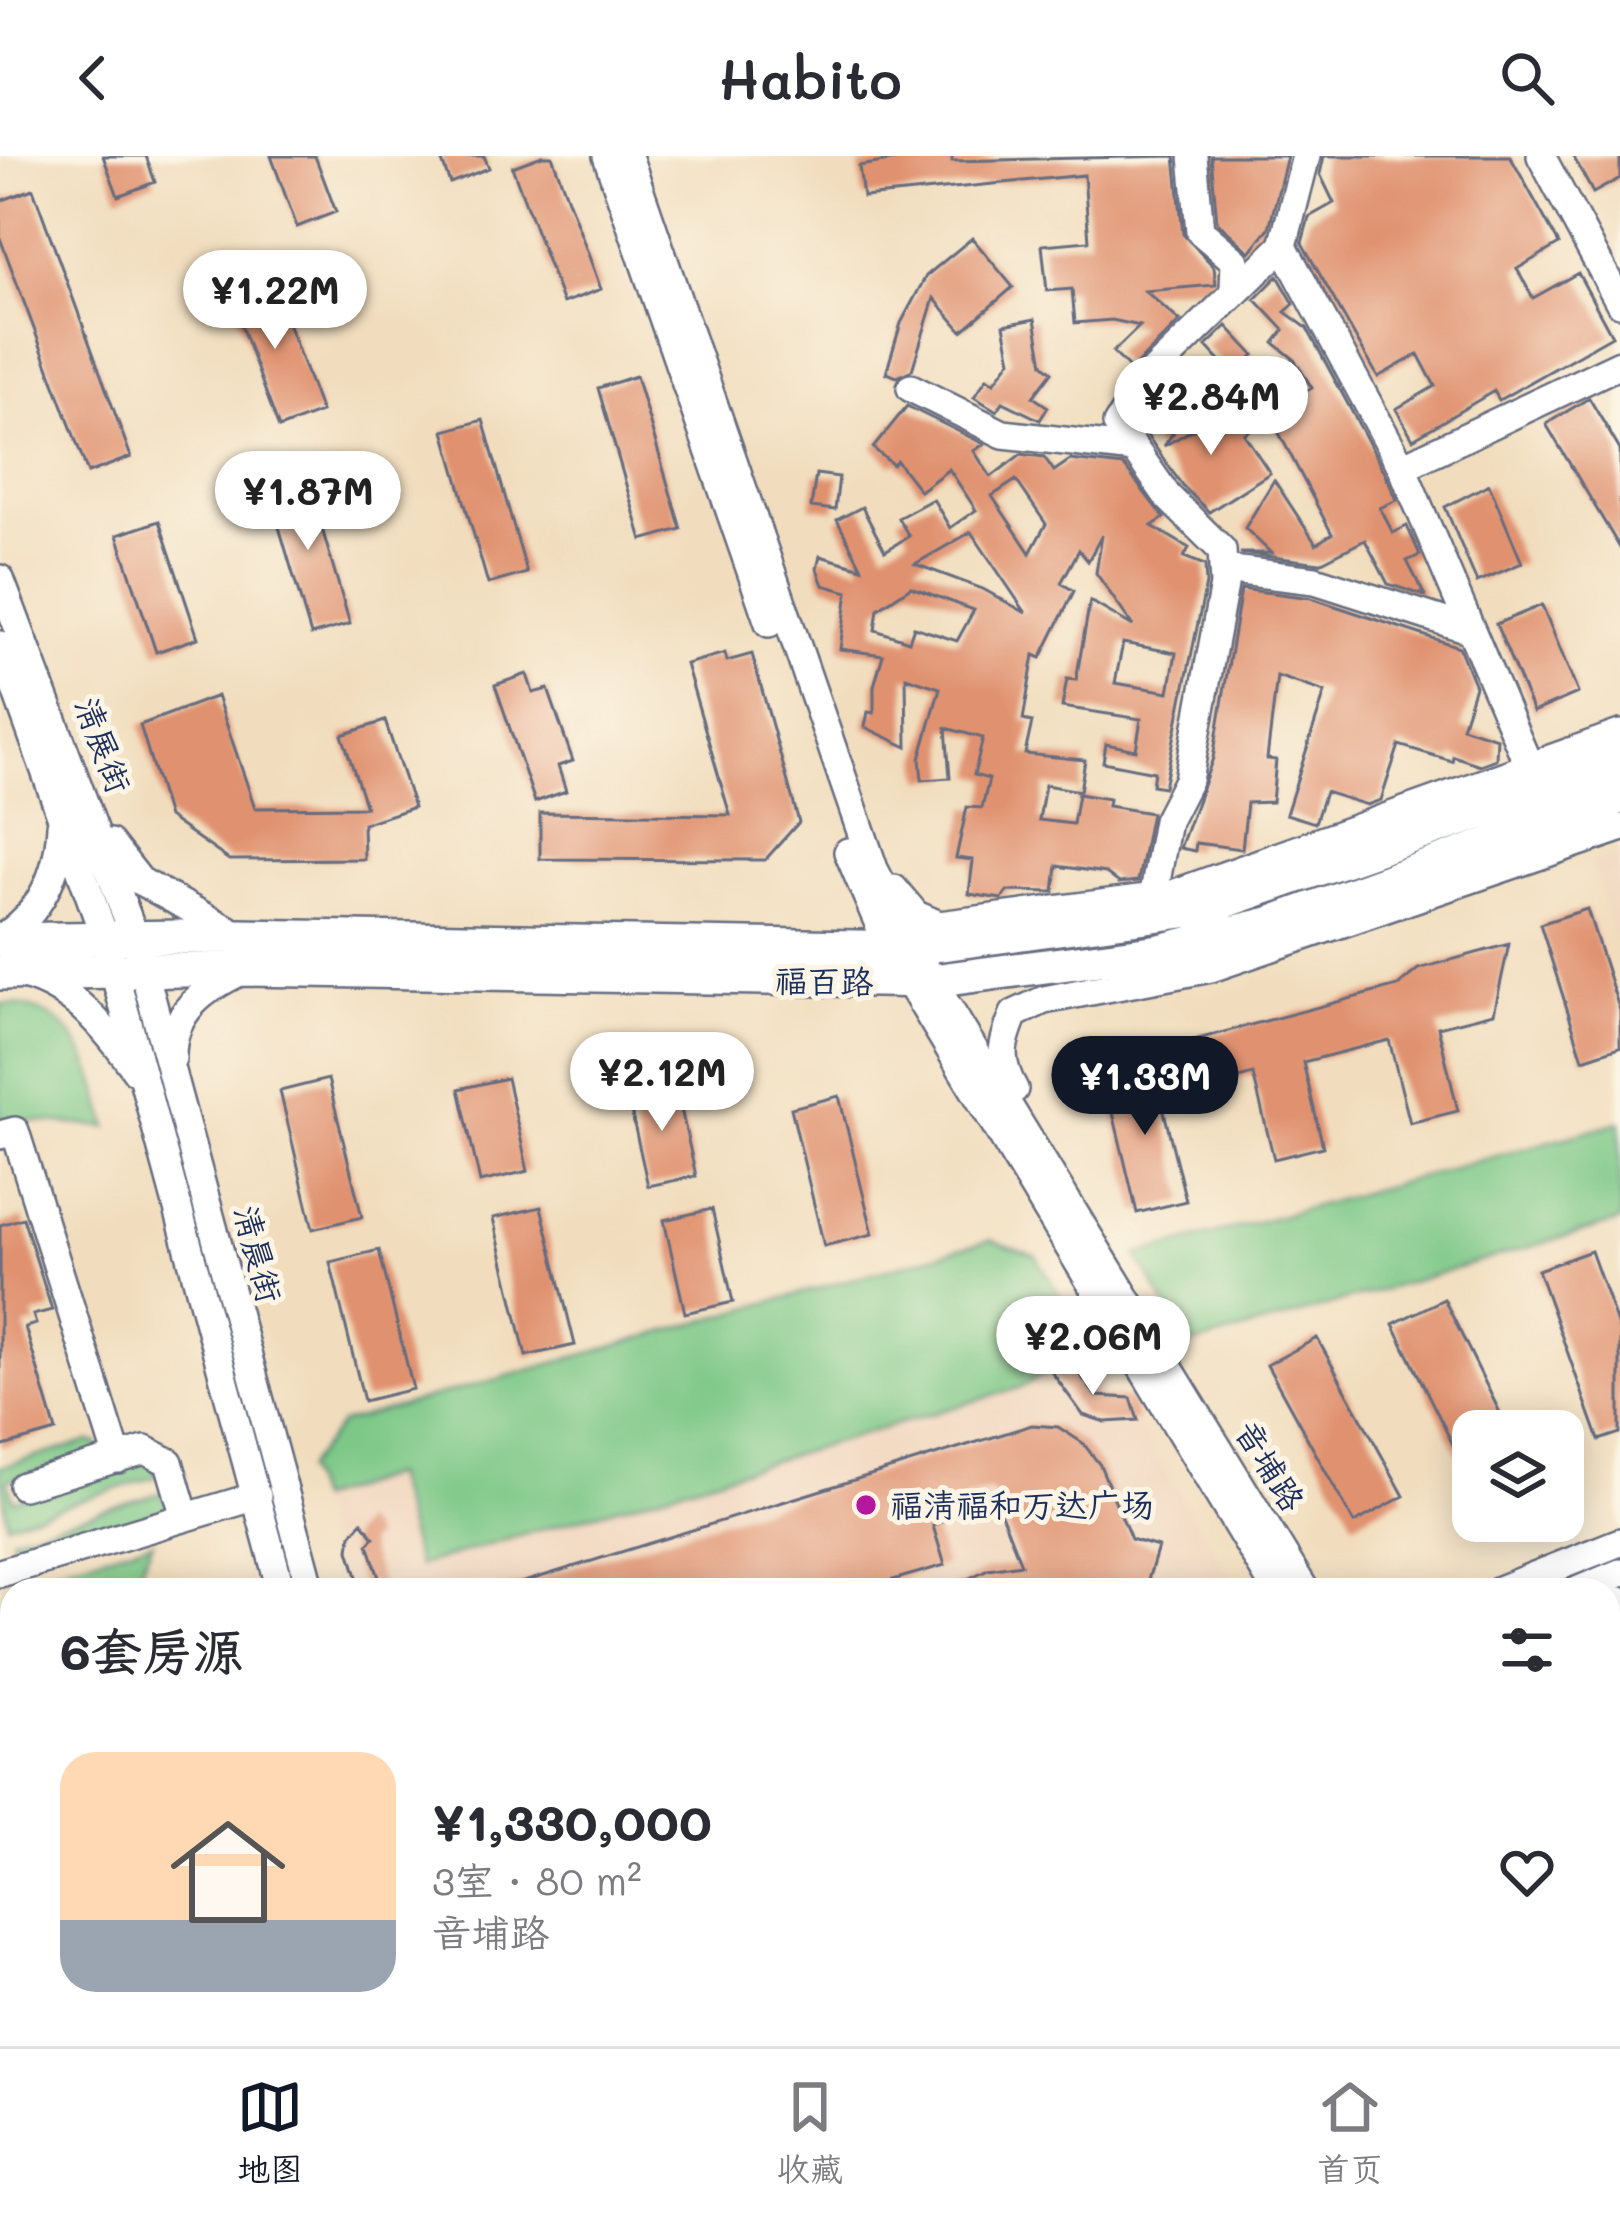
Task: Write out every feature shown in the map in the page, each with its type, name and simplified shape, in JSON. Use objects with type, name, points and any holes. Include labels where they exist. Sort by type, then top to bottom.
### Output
[{"type":"main road","name":"福百路","points":[[0,940],[125,954],[902,949],[1273,888],[1535,780],[1620,764]]},
{"type":"main road","name":"福百路","points":[[243,953],[921,982],[1160,951],[1249,929],[1620,797]]},
{"type":"main road","name":"福百路","points":[[6,973],[125,954]]},
{"type":"street","points":[[608,156],[856,876],[902,949]]},
{"type":"street","points":[[628,156],[902,949]]},
{"type":"street","points":[[638,156],[896,892],[916,915],[939,925],[1151,908],[1167,820],[1188,780],[1223,569],[1222,550],[1168,497],[1117,424],[1147,378],[1283,246],[1306,156]]},
{"type":"street","points":[[1193,156],[1200,231],[1235,261],[1234,290]]},
{"type":"street","points":[[1541,156],[1620,303]]},
{"type":"street","points":[[1283,246],[1402,467],[1535,780],[1620,734]]},
{"type":"street","points":[[1402,467],[1620,364]]},
{"type":"street","points":[[911,388],[1003,434],[1134,449]]},
{"type":"street","points":[[1223,569],[1316,580],[1471,630]]},
{"type":"street","name":"清展街","points":[[0,579],[90,810],[125,954]]},
{"type":"street","name":"清展街","points":[[0,645],[10,700],[125,954]]},
{"type":"street","points":[[6,973],[68,995],[159,1079],[181,1018],[197,996],[243,953],[205,922],[140,881],[90,810]]},
{"type":"street","points":[[0,940],[37,908],[60,848],[62,815]]},
{"type":"street","points":[[1311,1578],[1003,1070],[1001,1045],[1014,1014],[1044,1000],[1211,968],[1620,828]]},
{"type":"street","name":"音埔路","points":[[902,949],[1269,1578]]},
{"type":"street","name":"清晨街","points":[[125,954],[307,1578]]},
{"type":"street","name":"音埔路","points":[[921,982],[1297,1578]]},
{"type":"street","name":"清晨街","points":[[159,1079],[278,1578]]},
{"type":"street","points":[[0,1135],[14,1131],[118,1459]]},
{"type":"street","points":[[23,1486],[145,1450],[169,1462],[185,1517]]},
{"type":"street","points":[[0,1573],[257,1496]]},
{"type":"street","points":[[1529,1578],[1620,1542]]},
{"type":"shaded area","points":[[1620,853],[1620,953],[1591,863]]},
{"type":"shaded area","points":[[1089,1344],[1232,1578],[335,1578],[316,1500],[393,1474],[418,1565],[1021,1387]]},
{"type":"green space","points":[[0,1004],[26,1006],[64,1026],[87,1061],[108,1127],[0,1118]]},
{"type":"green space","points":[[1620,1122],[1620,1221],[1189,1346],[1137,1255]]},
{"type":"green space","points":[[990,1240],[1036,1256],[1089,1344],[1022,1387],[418,1566],[392,1475],[316,1500],[305,1469],[341,1423]]},
{"type":"green space","points":[[90,1441],[97,1443],[97,1454],[7,1480],[13,1500],[149,1461],[158,1476],[7,1523],[0,1467]]},
{"type":"green space","points":[[160,1493],[169,1508],[16,1556],[11,1537]]},
{"type":"green space","points":[[153,1541],[140,1578],[25,1577]]},
{"type":"building","points":[[103,156],[146,156],[155,182],[118,196]]},
{"type":"building","points":[[271,156],[315,156],[336,212],[297,227]]},
{"type":"building","points":[[440,156],[484,156],[489,168],[450,183]]},
{"type":"building","points":[[552,156],[601,289],[563,303],[512,167]]},
{"type":"building","points":[[952,156],[952,161],[1175,156],[1183,234],[1214,267],[1216,285],[1145,291],[1180,321],[1131,370],[1113,352],[1140,326],[1112,320],[1075,323],[1072,289],[1047,291],[1042,245],[1089,241],[1084,175],[863,197],[859,166]]},
{"type":"building","points":[[1211,156],[1287,156],[1269,228],[1250,252],[1217,222]]},
{"type":"building","points":[[1324,156],[1510,156],[1559,244],[1517,269],[1533,298],[1578,273],[1612,336],[1499,400],[1494,391],[1413,439],[1396,409],[1435,386],[1418,354],[1378,377],[1302,243],[1309,217],[1334,203],[1320,174]]},
{"type":"building","points":[[1573,156],[1620,156],[1620,178],[1593,193]]},
{"type":"building","points":[[33,189],[131,457],[88,473],[0,238],[0,201]]},
{"type":"building","points":[[972,238],[1013,287],[962,331],[934,298],[912,370],[897,377],[886,373],[901,323],[926,276]]},
{"type":"building","points":[[1278,276],[1294,304],[1285,312],[1307,328],[1386,475],[1397,500],[1380,508],[1393,533],[1407,526],[1420,555],[1407,561],[1425,596],[1388,584],[1365,540],[1320,563],[1240,553],[1271,553],[1245,528],[1274,480],[1316,544],[1332,534],[1268,412],[1312,388],[1294,359],[1274,343],[1284,330],[1255,299]]},
{"type":"building","points":[[271,277],[321,412],[279,428],[229,293]]},
{"type":"building","points":[[1035,319],[1043,364],[1052,372],[1033,397],[1048,407],[1040,420],[1003,402],[997,411],[974,397],[987,378],[994,383],[1011,360],[1004,325]]},
{"type":"building","points":[[1227,326],[1254,355],[1233,375],[1206,346]]},
{"type":"building","points":[[636,376],[681,529],[642,540],[598,388]]},
{"type":"building","points":[[1589,398],[1620,450],[1620,548],[1546,424]]},
{"type":"building","points":[[907,406],[984,444],[974,451],[991,477],[1021,454],[1044,457],[1054,471],[1070,460],[1124,466],[1164,518],[1152,526],[1189,548],[1184,557],[1205,565],[1206,584],[1164,787],[1152,785],[1154,772],[1103,762],[1106,744],[1136,750],[1141,719],[1062,707],[1067,679],[1076,680],[1090,601],[1133,626],[1096,573],[1102,535],[1088,561],[1079,550],[1061,583],[1074,591],[1041,658],[1034,655],[1023,720],[1032,722],[1025,754],[1085,760],[1080,791],[1045,785],[1039,820],[1073,824],[1078,794],[1109,799],[1108,806],[1151,813],[1138,881],[1119,883],[1106,873],[1057,866],[1054,892],[1007,891],[1002,899],[969,894],[973,860],[956,858],[967,807],[982,808],[989,779],[974,775],[983,738],[946,728],[950,778],[922,780],[920,759],[940,688],[906,677],[907,747],[865,727],[868,712],[874,713],[874,686],[883,655],[840,649],[848,592],[823,585],[817,569],[820,556],[862,568],[837,520],[862,507],[885,551],[909,536],[898,518],[933,499],[950,528],[976,510],[949,469],[920,491],[897,461],[893,465],[873,448]],"holes":[[[1016,480],[1046,524],[1030,553],[992,496]],[[971,532],[1026,613],[983,589],[915,564]],[[911,587],[974,610],[957,641],[914,627],[909,641],[875,630],[878,609]],[[1123,643],[1176,653],[1169,692],[1115,683]]]},
{"type":"building","points":[[1235,406],[1249,431],[1244,434],[1270,473],[1209,512],[1182,485],[1144,431],[1154,418],[1173,433],[1164,446]]},
{"type":"building","points":[[483,420],[527,573],[488,584],[444,431]]},
{"type":"building","points":[[305,471],[350,624],[311,635],[266,483]]},
{"type":"building","points":[[816,474],[839,477],[835,510],[811,507]]},
{"type":"building","points":[[1489,484],[1522,563],[1477,582],[1445,507]]},
{"type":"building","points":[[159,521],[198,638],[156,652],[117,535]]},
{"type":"building","points":[[1241,589],[1311,598],[1459,647],[1475,686],[1462,727],[1497,738],[1496,759],[1480,765],[1453,756],[1452,761],[1399,745],[1381,800],[1367,805],[1325,792],[1315,823],[1286,814],[1325,692],[1277,676],[1267,759],[1276,760],[1272,802],[1247,803],[1242,849],[1196,843],[1195,851],[1180,848],[1213,758]]},
{"type":"building","points":[[1542,605],[1578,693],[1533,712],[1496,624]]},
{"type":"building","points":[[725,653],[727,661],[752,654],[799,822],[765,860],[540,859],[540,813],[730,815],[686,664]]},
{"type":"building","points":[[527,674],[533,693],[548,689],[573,761],[558,766],[566,791],[535,802],[495,685]]},
{"type":"building","points":[[217,696],[255,808],[366,807],[342,735],[385,721],[414,807],[363,824],[364,859],[229,860],[168,817],[140,725]]},
{"type":"building","points":[[1587,909],[1620,1011],[1620,1047],[1583,1059],[1540,924]]},
{"type":"building","points":[[1509,944],[1494,1013],[1438,1027],[1458,1111],[1410,1123],[1389,1040],[1303,1062],[1323,1147],[1274,1159],[1253,1074],[1198,1089],[1186,1042],[1398,986],[1418,969]]},
{"type":"building","points":[[1152,1063],[1186,1201],[1137,1213],[1104,1075]]},
{"type":"building","points":[[507,1078],[528,1171],[480,1182],[459,1089]]},
{"type":"building","points":[[328,1079],[362,1217],[313,1229],[280,1091]]},
{"type":"building","points":[[675,1082],[696,1176],[648,1186],[627,1093]]},
{"type":"building","points":[[839,1096],[873,1234],[824,1246],[791,1108]]},
{"type":"building","points":[[541,1207],[575,1345],[526,1356],[493,1218]]},
{"type":"building","points":[[712,1209],[733,1302],[685,1313],[664,1220]]},
{"type":"building","points":[[23,1218],[52,1310],[33,1315],[36,1324],[25,1327],[56,1431],[0,1447],[0,1225]]},
{"type":"building","points":[[379,1250],[413,1389],[364,1401],[330,1262]]},
{"type":"building","points":[[1591,1251],[1620,1332],[1620,1433],[1599,1440],[1538,1270]]},
{"type":"building","points":[[1444,1299],[1499,1410],[1452,1410],[1452,1443],[1393,1324]]},
{"type":"building","points":[[1317,1338],[1404,1496],[1354,1523],[1267,1365]]},
{"type":"building","points":[[1070,1361],[1096,1396],[1131,1398],[1138,1420],[1105,1422],[1083,1415],[1051,1371]]},
{"type":"building","name":"福清福和万达广场","points":[[1032,1425],[1058,1427],[1083,1443],[1100,1465],[1131,1539],[1158,1547],[1149,1578],[970,1578],[988,1569],[1021,1564],[992,1491],[964,1499],[967,1510],[933,1526],[945,1565],[900,1578],[537,1578]]},
{"type":"building","points":[[362,1522],[374,1537],[368,1544],[379,1578],[357,1578],[349,1550],[351,1535]]},
{"type":"place","name":"福清福和万达广场","points":[[866,1505]]}]
